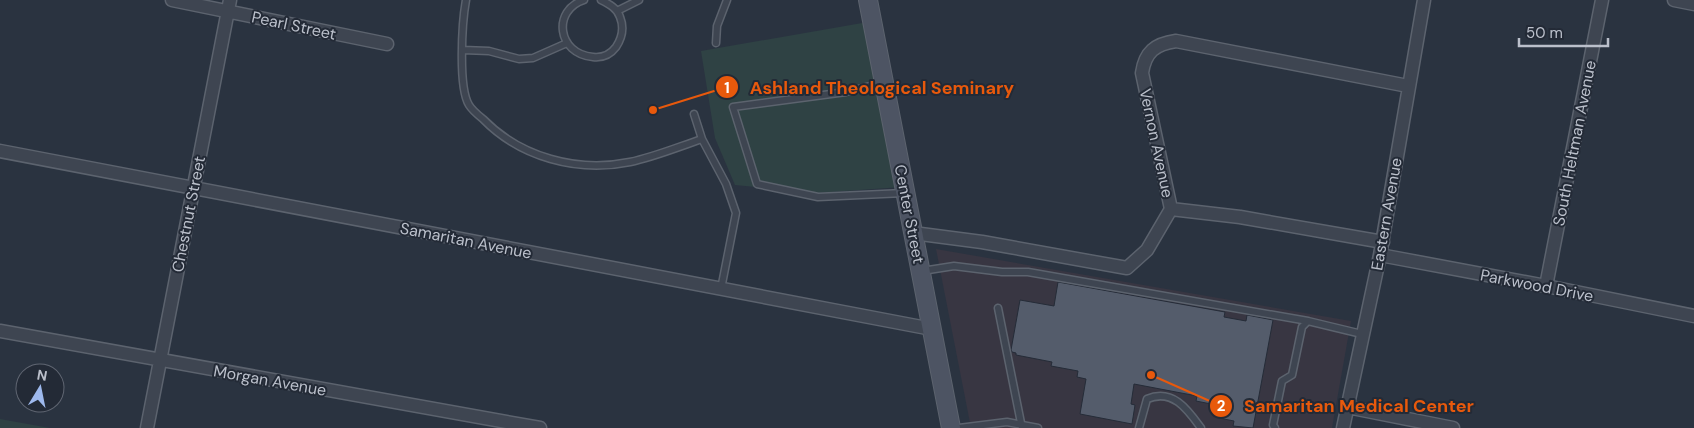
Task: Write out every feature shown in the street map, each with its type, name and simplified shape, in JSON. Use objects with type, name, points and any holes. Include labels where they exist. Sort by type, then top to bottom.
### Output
[{"type":"main road","name":"Center Street","points":[[868,0],[951,428]]},
{"type":"street","name":"Pearl Street","points":[[172,0],[228,6],[387,44]]},
{"type":"street","name":"Eastern Avenue","points":[[1343,428],[1383,242],[1424,0]]},
{"type":"street","name":"South Heltman Avenue","points":[[1546,286],[1602,0]]},
{"type":"street","points":[[1674,0],[1694,4]]},
{"type":"street","name":"Chestnut Street","points":[[147,428],[228,6]]},
{"type":"street","name":"Vernon Avenue","points":[[913,233],[982,242],[1128,268],[1147,250],[1171,210],[1142,73],[1148,54],[1158,45],[1176,41],[1408,86]]},
{"type":"street","name":"Samaritan Avenue","points":[[0,151],[932,329]]},
{"type":"street","points":[[1171,210],[1240,217],[1383,242]]},
{"type":"street","name":"Parkwood Drive","points":[[1380,255],[1694,316]]},
{"type":"street","name":"Morgan Avenue","points":[[0,331],[540,428]]},
{"type":"street","points":[[1348,406],[1452,428]]},
{"type":"lane","points":[[466,0],[461,77],[469,105],[495,132],[533,154],[563,163],[596,166],[630,162],[702,139]]},
{"type":"lane","points":[[580,1],[568,11],[564,20],[563,32],[567,44],[581,56],[600,58],[608,54],[620,41],[623,28],[617,11],[610,4],[600,0]]},
{"type":"lane","points":[[617,11],[638,0]]},
{"type":"lane","points":[[716,43],[717,26],[727,0]]},
{"type":"lane","points":[[463,50],[489,51],[519,59],[533,58],[567,44]]},
{"type":"lane","points":[[884,82],[846,92],[733,108],[757,184],[818,197],[906,192]]},
{"type":"lane","points":[[694,114],[702,139],[726,184],[736,213],[722,289]]},
{"type":"lane","points":[[921,271],[954,266],[1002,272],[1028,272],[1308,321],[1362,334]]},
{"type":"lane","points":[[998,308],[1021,426]]},
{"type":"lane","points":[[1275,428],[1273,425],[1282,380],[1292,374],[1302,327],[1308,321]]},
{"type":"lane","points":[[1139,428],[1147,399],[1155,397],[1174,398],[1186,406],[1201,428]]},
{"type":"lane","points":[[959,428],[1007,422],[1038,428]]},
{"type":"shaded area","points":[[868,22],[902,187],[817,193],[735,185],[715,138],[701,51]]},
{"type":"shaded area","points":[[936,249],[1351,321],[1332,428],[971,428]]},
{"type":"shaded area","points":[[0,419],[50,428],[0,428]]},
{"type":"building","points":[[1058,282],[1225,312],[1224,317],[1246,321],[1247,315],[1273,320],[1253,428],[1233,426],[1234,421],[1219,418],[1220,411],[1210,410],[1211,404],[1196,401],[1197,396],[1134,384],[1131,404],[1135,405],[1132,424],[1080,414],[1086,379],[1077,377],[1078,371],[1051,366],[1052,362],[1016,355],[1011,350],[1020,300],[1054,306]]},
{"type":"place","name":"Ashland Theological Seminary","points":[[653,110]]},
{"type":"place","name":"Samaritan Medical Center","points":[[1151,375]]}]
